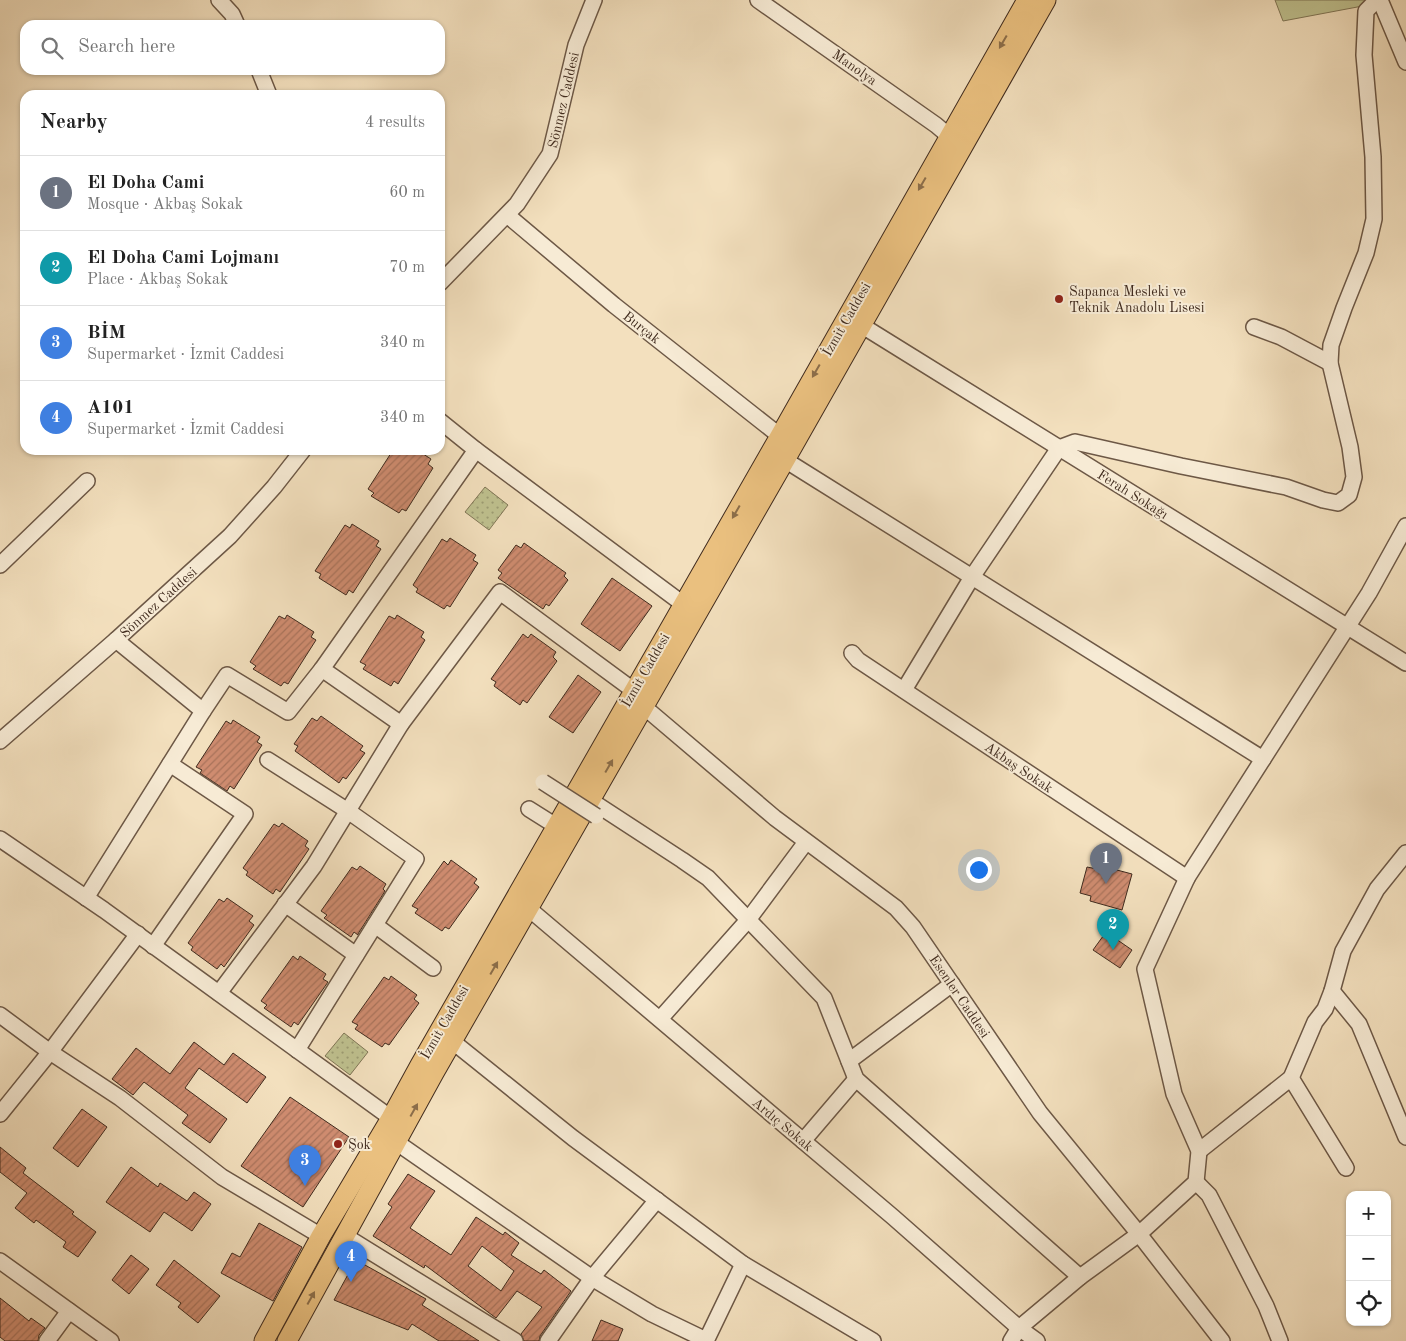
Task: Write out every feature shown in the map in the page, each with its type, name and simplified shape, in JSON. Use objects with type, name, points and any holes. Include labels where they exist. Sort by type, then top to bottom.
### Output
[{"type":"main road","name":"İzmit Caddesi","points":[[287,1341],[452,1041],[528,908],[593,808],[638,698],[683,604],[1026,0]]},
{"type":"main road","name":"İzmit Caddesi","points":[[264,1341],[321,1236],[391,1118],[556,826],[638,698],[785,460],[1046,0]]},
{"type":"street","points":[[219,0],[232,14],[235,20]]},
{"type":"street","name":"Sönmez Caddesi","points":[[445,278],[517,204],[550,154],[576,45],[594,0]]},
{"type":"street","name":"Manolya","points":[[758,0],[949,136]]},
{"type":"street","points":[[904,690],[972,577],[1059,448],[1075,442],[1286,487],[1323,500],[1338,503],[1349,495],[1354,477],[1350,447],[1330,362],[1331,345],[1366,253],[1374,219],[1373,157],[1364,55],[1366,11],[1379,0],[1406,62]]},
{"type":"street","points":[[261,75],[267,90]]},
{"type":"street","name":"Burçak","points":[[507,215],[614,305],[780,436]]},
{"type":"street","name":"Ferah Sokağı","points":[[861,325],[1406,663]]},
{"type":"street","points":[[1254,327],[1281,337],[1330,362]]},
{"type":"street","points":[[445,425],[683,604]]},
{"type":"street","points":[[86,898],[227,675],[288,712],[322,669],[476,450]]},
{"type":"street","name":"Sönmez Caddesi","points":[[0,741],[116,640],[230,536],[274,487],[299,455]]},
{"type":"street","points":[[785,460],[1263,759]]},
{"type":"street","points":[[0,565],[87,481]]},
{"type":"street","points":[[1011,1341],[1019,1328],[1080,1277],[1140,1234],[1196,1182],[1199,1151],[1174,1094],[1145,969],[1187,878],[1369,593],[1406,526]]},
{"type":"street","name":"Esenler Caddesi","points":[[401,724],[500,592],[638,698],[775,818],[896,908],[913,927],[1040,1113],[1140,1234],[1222,1341]]},
{"type":"street","points":[[116,640],[204,710]]},
{"type":"street","name":"Akbaş Sokak","points":[[852,653],[858,660],[1187,878]]},
{"type":"street","points":[[218,993],[314,866],[401,724],[322,669]]},
{"type":"street","points":[[268,760],[348,811],[416,859],[296,1050]]},
{"type":"street","points":[[153,946],[245,814],[170,764]]},
{"type":"street","points":[[543,782],[593,808],[636,839],[682,860],[708,878],[824,998],[856,1079],[1080,1277]]},
{"type":"street","points":[[529,809],[556,826]]},
{"type":"street","points":[[0,839],[138,934],[391,1118]]},
{"type":"street","points":[[660,1019],[748,920],[806,842]]},
{"type":"street","points":[[1199,1151],[1291,1078],[1315,1022],[1325,1009],[1343,951],[1377,889],[1406,854]]},
{"type":"street","points":[[285,904],[356,955]]},
{"type":"street","name":"Ardıç Sokak","points":[[528,908],[893,1217],[1019,1328],[1037,1341]]},
{"type":"street","points":[[375,925],[433,968]]},
{"type":"street","points":[[0,1114],[50,1052],[138,934]]},
{"type":"street","points":[[850,1061],[952,984]]},
{"type":"street","points":[[1332,991],[1359,1024],[1406,1138]]},
{"type":"street","points":[[0,1015],[50,1052],[120,1098],[222,1177],[321,1236]]},
{"type":"street","points":[[452,1041],[573,1138],[743,1264],[873,1341]]},
{"type":"street","points":[[1291,1078],[1346,1168]]},
{"type":"street","points":[[803,1141],[856,1079]]},
{"type":"street","points":[[396,1142],[592,1278],[652,1314],[706,1340],[743,1264]]},
{"type":"street","points":[[1196,1182],[1209,1195],[1266,1306],[1280,1341]]},
{"type":"street","points":[[548,1341],[592,1278],[656,1200]]},
{"type":"street","points":[[345,1236],[515,1341]]},
{"type":"street","points":[[0,1261],[111,1341]]},
{"type":"street","points":[[47,1341],[70,1311]]},
{"type":"green space","points":[[1275,0],[1375,0],[1368,5],[1283,21]]},
{"type":"green space","points":[[485,487],[508,505],[489,530],[465,512]]},
{"type":"green space","points":[[344,1033],[368,1052],[350,1075],[325,1056]]},
{"type":"building","points":[[390,455],[425,455],[431,459],[428,464],[433,468],[406,511],[402,509],[399,513],[371,496],[374,493],[368,489]]},
{"type":"building","points":[[352,524],[379,541],[376,546],[381,549],[353,593],[349,590],[346,595],[319,578],[321,574],[315,571],[345,525],[350,528]]},
{"type":"building","points":[[450,538],[476,555],[473,560],[478,563],[450,607],[447,605],[444,609],[416,592],[418,589],[413,585],[442,539],[447,542]]},
{"type":"building","points":[[524,543],[566,573],[564,576],[568,580],[549,606],[546,604],[543,609],[498,578],[502,573],[498,570],[516,545],[521,548]]},
{"type":"building","points":[[612,578],[652,606],[620,651],[581,624]]},
{"type":"building","points":[[287,615],[314,632],[311,637],[316,640],[288,684],[284,682],[281,686],[253,669],[256,666],[250,662],[279,616],[285,619]]},
{"type":"building","points":[[397,615],[424,632],[421,637],[425,640],[398,684],[394,681],[391,686],[363,669],[366,665],[360,662],[389,616],[395,619]]},
{"type":"building","points":[[523,634],[528,638],[531,634],[556,652],[553,657],[557,661],[527,703],[523,700],[520,705],[494,686],[496,682],[491,679]]},
{"type":"building","points":[[578,675],[601,692],[573,733],[549,717]]},
{"type":"building","points":[[321,716],[363,746],[360,750],[365,753],[346,779],[343,777],[339,783],[295,751],[298,746],[294,744],[312,718],[317,721]]},
{"type":"building","points":[[233,720],[260,737],[257,742],[262,745],[234,789],[230,786],[227,791],[200,773],[202,770],[196,767],[226,721],[231,724]]},
{"type":"building","points":[[282,823],[308,841],[305,846],[309,849],[280,892],[276,889],[273,894],[246,875],[248,872],[243,868],[274,824],[279,827]]},
{"type":"building","points":[[451,860],[477,879],[474,883],[479,887],[449,929],[445,927],[442,931],[415,913],[418,909],[412,906],[444,861],[448,865]]},
{"type":"building","points":[[1098,865],[1132,874],[1122,910],[1090,901],[1091,896],[1080,893],[1087,867],[1097,869]]},
{"type":"building","points":[[360,866],[386,884],[383,889],[385,891],[358,935],[354,932],[351,937],[324,918],[327,915],[321,911],[352,867],[357,870]]},
{"type":"building","points":[[227,898],[253,916],[249,921],[254,925],[224,967],[221,964],[217,969],[191,950],[193,947],[188,943],[219,899],[224,902]]},
{"type":"building","points":[[1106,932],[1132,950],[1120,968],[1093,950]]},
{"type":"building","points":[[293,956],[298,960],[300,956],[326,974],[323,979],[328,982],[298,1025],[294,1022],[291,1027],[264,1008],[267,1005],[261,1001]]},
{"type":"building","points":[[391,976],[417,995],[414,999],[419,1003],[389,1045],[385,1043],[382,1047],[355,1029],[358,1025],[352,1022],[384,977],[389,980]]},
{"type":"building","points":[[194,1042],[224,1065],[233,1053],[266,1077],[247,1103],[199,1068],[185,1088],[227,1119],[210,1143],[182,1123],[188,1115],[144,1082],[133,1095],[112,1079],[136,1048],[170,1074]]},
{"type":"building","points":[[290,1097],[349,1137],[303,1207],[241,1166]]},
{"type":"building","points":[[82,1109],[107,1127],[78,1167],[53,1148]]},
{"type":"building","points":[[0,1147],[26,1168],[23,1173],[74,1212],[72,1214],[96,1232],[78,1257],[63,1247],[66,1242],[36,1220],[34,1223],[15,1208],[27,1193],[0,1172]]},
{"type":"building","points":[[131,1167],[158,1187],[160,1183],[187,1201],[194,1192],[211,1204],[192,1231],[164,1212],[150,1232],[106,1202]]},
{"type":"building","points":[[408,1174],[435,1191],[410,1228],[451,1255],[476,1217],[503,1235],[505,1232],[519,1243],[511,1255],[541,1274],[544,1270],[571,1291],[540,1336],[539,1341],[524,1341],[521,1334],[542,1307],[517,1291],[496,1318],[425,1265],[424,1268],[373,1236],[392,1207],[388,1204]],"holes":[[[482,1246],[514,1271],[501,1291],[468,1266]]]},
{"type":"building","points":[[259,1223],[302,1247],[273,1301],[221,1273],[232,1253],[240,1257]]},
{"type":"building","points":[[131,1255],[149,1269],[129,1294],[112,1280]]},
{"type":"building","points":[[174,1260],[220,1296],[198,1323],[178,1307],[181,1303],[156,1285]]},
{"type":"building","points":[[356,1260],[426,1299],[422,1305],[479,1341],[439,1341],[412,1324],[408,1330],[334,1300]]},
{"type":"building","points":[[0,1298],[29,1321],[31,1318],[45,1328],[39,1335],[38,1341],[5,1341],[0,1337]]},
{"type":"building","points":[[601,1320],[623,1329],[618,1341],[592,1341]]},
{"type":"place","name":"Sapanca Mesleki ve Teknik Anadolu Lisesi","points":[[1059,299]]},
{"type":"place","name":"El Doha Cami","points":[[1106,884]]},
{"type":"place","name":"El Doha Cami Lojmanı","points":[[1113,950]]},
{"type":"place","name":"Şok","points":[[338,1144]]},
{"type":"place","name":"BİM","points":[[305,1186]]},
{"type":"place","name":"A101","points":[[351,1282]]}]
